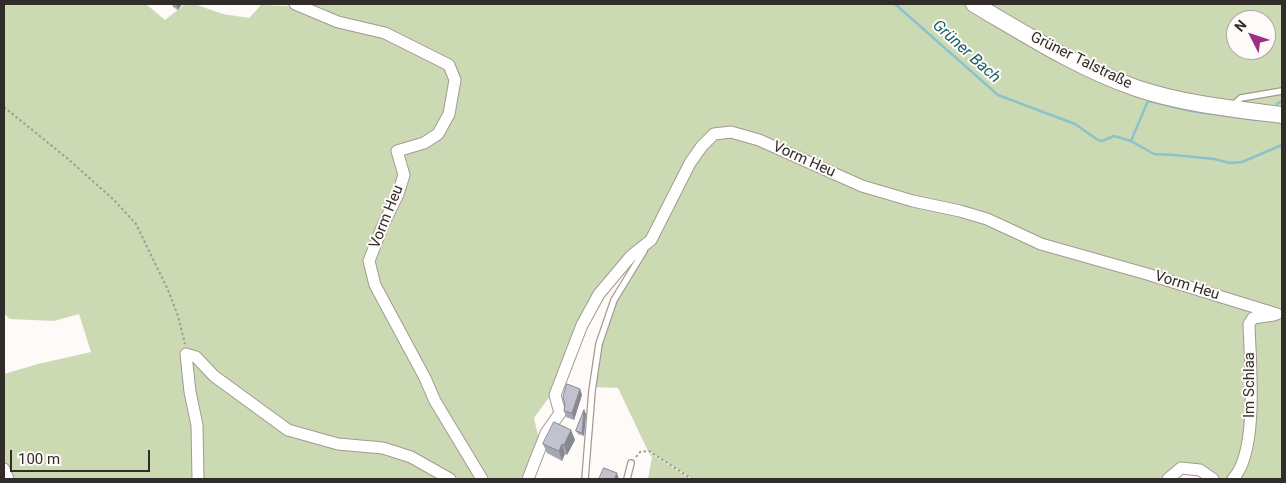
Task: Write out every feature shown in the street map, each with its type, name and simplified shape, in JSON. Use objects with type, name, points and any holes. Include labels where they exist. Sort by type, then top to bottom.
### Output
[{"type":"main road","name":"Grüner Talstraße","points":[[974,4],[1047,48],[1104,76],[1138,89],[1182,100],[1282,115]]},
{"type":"street","name":"Vorm Heu","points":[[295,4],[338,22],[385,33],[449,65],[455,80],[449,114],[438,134],[424,143],[397,151],[404,175],[398,194],[369,261],[375,285],[425,378],[435,402],[482,479]]},
{"type":"street","name":"Vorm Heu","points":[[528,479],[546,433],[560,413],[555,395],[582,325],[599,294],[614,274],[631,256],[651,240],[664,217],[677,186],[702,146],[714,134],[731,132],[759,140],[862,186],[913,201],[960,210],[987,219],[1041,244],[1280,315]]},
{"type":"street","name":"Im Schlaa","points":[[1233,479],[1238,474],[1247,449],[1249,433],[1249,324],[1253,318],[1280,315]]},
{"type":"street","points":[[198,479],[197,425],[190,392],[186,354],[196,357],[214,376],[288,430],[338,444],[383,448],[411,457],[450,479]]},
{"type":"street","points":[[1168,479],[1182,468],[1200,470],[1213,479]]},
{"type":"street","points":[[4,470],[8,479]]},
{"type":"lane","points":[[1230,108],[1241,98],[1282,91]]},
{"type":"lane","points":[[585,479],[592,391],[599,344],[614,300],[651,240]]},
{"type":"lane","points":[[627,479],[631,463]]},
{"type":"path","points":[[4,106],[114,200],[136,224],[165,282],[178,316],[186,354]]},
{"type":"path","points":[[631,463],[640,452],[649,452],[692,479]]},
{"type":"green space","points":[[4,4],[146,4],[165,20],[185,4],[194,4],[223,14],[249,18],[261,5],[287,6],[339,25],[383,35],[447,67],[450,85],[445,111],[438,129],[426,139],[394,150],[401,174],[395,194],[379,225],[365,262],[373,286],[423,378],[434,403],[480,479],[456,479],[411,455],[384,446],[339,443],[290,428],[262,410],[263,414],[289,432],[339,446],[384,449],[410,458],[447,479],[4,479],[4,374],[91,352],[79,314],[54,321],[10,319],[4,314]]},
{"type":"green space","points":[[302,4],[965,4],[1046,52],[1103,81],[1282,121],[1282,313],[863,185],[760,138],[714,134],[650,240],[614,273],[550,396],[534,418],[540,444],[525,479],[484,479],[377,284],[371,261],[399,196],[401,154],[425,145],[452,115],[451,63]]},
{"type":"green space","points":[[986,4],[1282,4],[1282,110],[1184,95],[1106,72]]},
{"type":"green space","points":[[731,133],[860,187],[959,212],[1266,312],[1244,330],[1247,422],[1244,448],[1229,479],[1219,479],[1200,465],[1166,479],[693,479],[648,451],[618,388],[594,387],[601,344],[614,300],[679,187],[714,137]]},
{"type":"green space","points":[[1276,319],[1282,321],[1282,479],[1237,479],[1241,474],[1254,322]]},
{"type":"green space","points":[[648,452],[691,479],[648,479],[652,457]]},
{"type":"building","points":[[567,384],[580,389],[572,413],[564,411],[563,397]]},
{"type":"building","points":[[584,410],[582,433],[576,431]]},
{"type":"building","points":[[554,422],[571,430],[559,451],[543,444]]},
{"type":"building","points":[[604,468],[617,473],[614,479],[599,479]]},
{"type":"waterway","name":"Grüner Bach","points":[[895,4],[998,95],[1075,124],[1098,140],[1102,141],[1114,136],[1131,141],[1154,154],[1214,159],[1230,163],[1242,162],[1282,145]]},
{"type":"waterway","points":[[1131,141],[1149,101],[1191,111],[1257,120]]},
{"type":"waterway","points":[[1277,104],[1282,101]]}]
